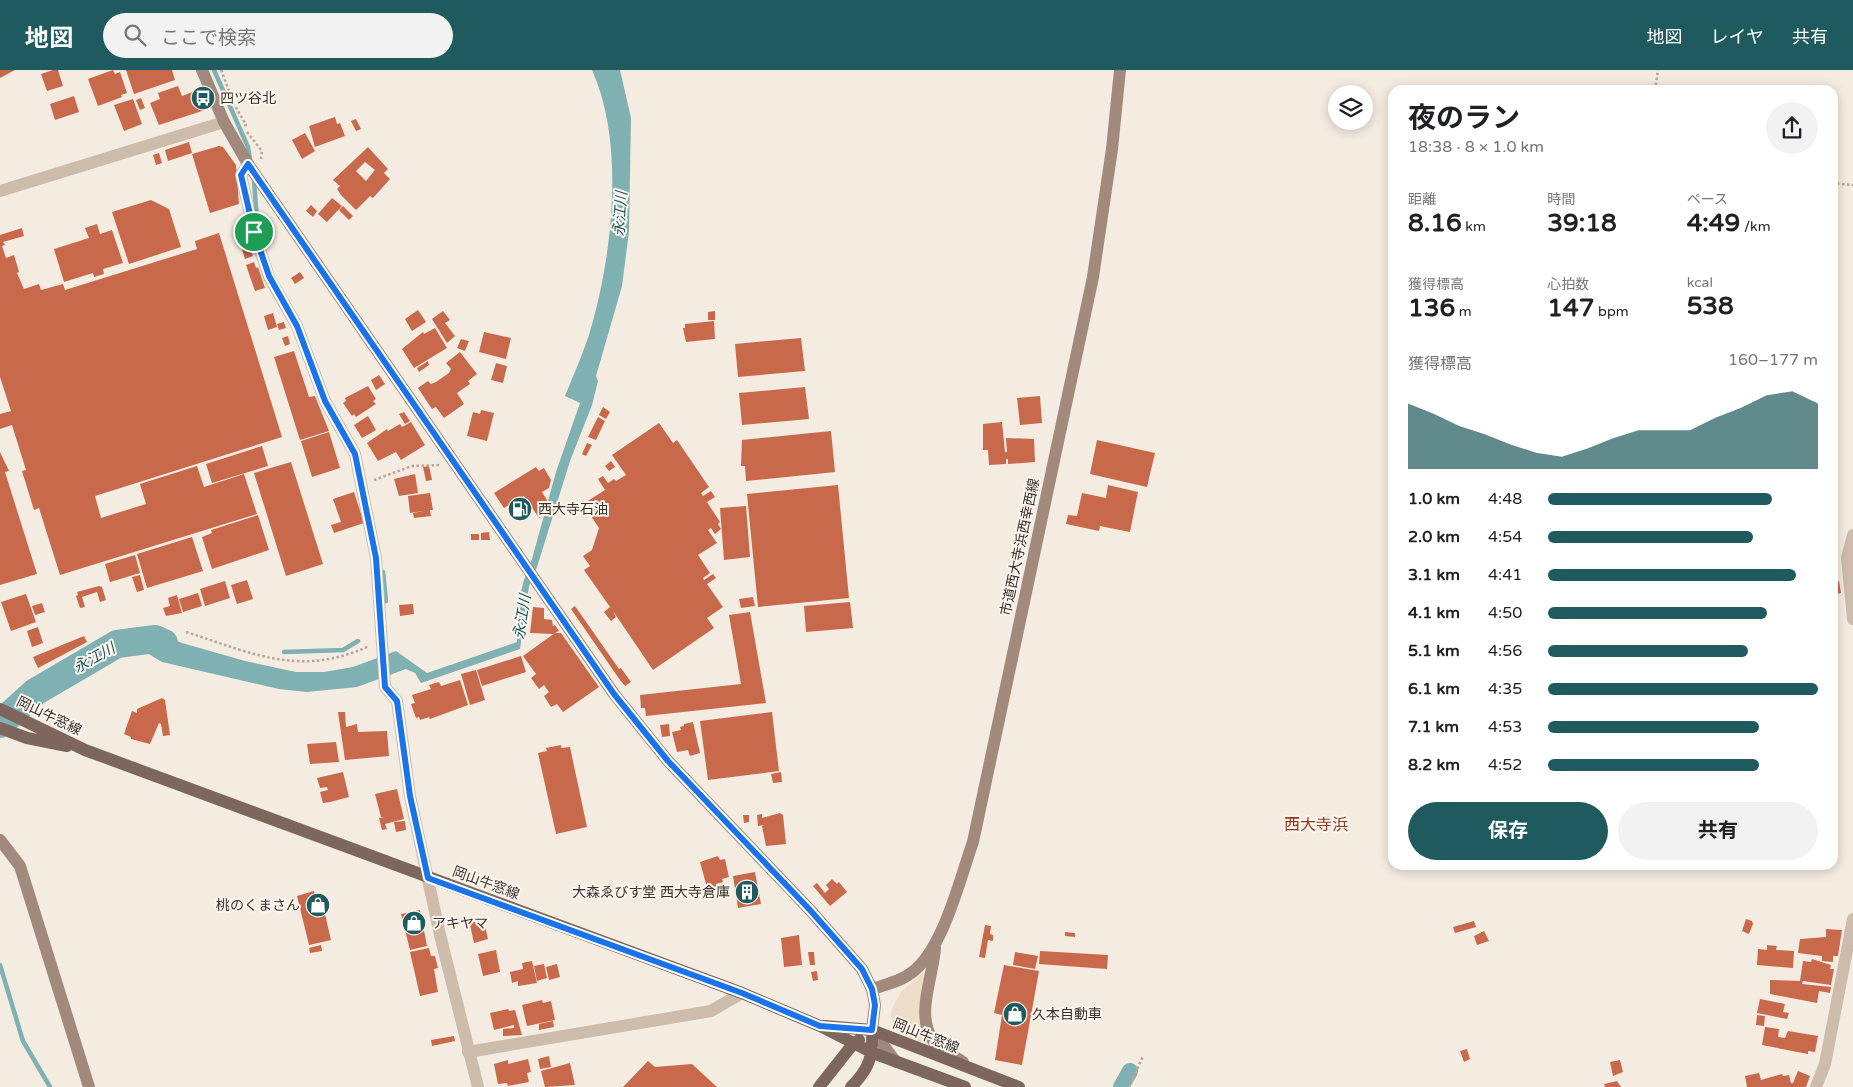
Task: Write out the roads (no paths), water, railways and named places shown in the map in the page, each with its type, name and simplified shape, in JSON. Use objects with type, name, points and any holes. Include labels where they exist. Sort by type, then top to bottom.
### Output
[{"type":"main road","name":"岡山牛窓線","points":[[0,709],[84,750],[742,993],[820,1026],[852,1044],[873,1053],[965,1087]]},
{"type":"main road","name":"岡山牛窓線","points":[[0,728],[27,738],[84,750]]},
{"type":"main road","name":"岡山牛窓線","points":[[820,1026],[872,1030],[981,1074],[1019,1087]]},
{"type":"main road","points":[[819,1087],[852,1044],[872,1030]]},
{"type":"main road","points":[[851,1087],[861,1077],[873,1053],[872,1030]]},
{"type":"street","points":[[202,70],[224,122],[248,164],[609,687],[668,761],[810,910],[862,969],[872,989],[875,1005],[872,1030],[896,1062]]},
{"type":"street","name":"市道西大寺浜西幸西線","points":[[872,989],[912,973],[935,944],[942,931],[973,842],[1076,360],[1105,207],[1120,70]]},
{"type":"street","points":[[0,191],[224,122]]},
{"type":"street","points":[[248,164],[241,175],[254,232],[269,276],[297,326],[325,401],[355,454],[376,558],[385,687],[397,701],[410,796],[468,1052],[478,1087]]},
{"type":"street","points":[[1853,536],[1847,558],[1853,619]]},
{"type":"street","points":[[0,840],[20,866],[88,1087]]},
{"type":"street","points":[[1816,1087],[1825,1064],[1853,918]]},
{"type":"street","points":[[935,944],[926,1000],[926,1021],[934,1042],[981,1074]]},
{"type":"street","points":[[468,1052],[711,1011],[742,993]]},
{"type":"water","points":[[592,70],[620,70],[631,118],[629,231],[622,286],[596,376],[598,381],[592,405],[570,461],[537,567],[529,586],[520,649],[421,683],[415,673],[406,669],[357,687],[307,692],[279,689],[162,662],[127,641],[163,635],[182,643],[245,661],[296,672],[324,672],[353,667],[396,651],[427,673],[517,642],[519,599],[524,580],[532,559],[556,472],[580,403],[565,396],[589,335],[604,272],[609,238],[612,167],[609,132],[603,100]]},
{"type":"waterway","points":[[214,70],[248,147],[250,159]]},
{"type":"waterway","points":[[254,181],[257,220]]},
{"type":"waterway","points":[[383,572],[386,601]]},
{"type":"waterway","name":"永江川","points":[[0,724],[35,692],[117,644],[155,639],[164,643]]},
{"type":"waterway","points":[[284,652],[343,650],[358,641]]},
{"type":"waterway","points":[[0,965],[23,1041],[50,1087]]},
{"type":"waterway","points":[[1121,1087],[1130,1071]]},
{"type":"place","name":"四ツ谷北","points":[[203,98]]},
{"type":"place","name":"西大寺石油","points":[[520,509]]},
{"type":"place","name":"大森ゑびす堂 西大寺倉庫","points":[[747,892]]},
{"type":"place","name":"桃のくまさん","points":[[318,905]]},
{"type":"place","name":"アキヤマ","points":[[414,923]]},
{"type":"place","name":"久本自動車","points":[[1015,1014]]},
{"type":"district","name":"西大寺浜","points":[[1316,825]]}]
